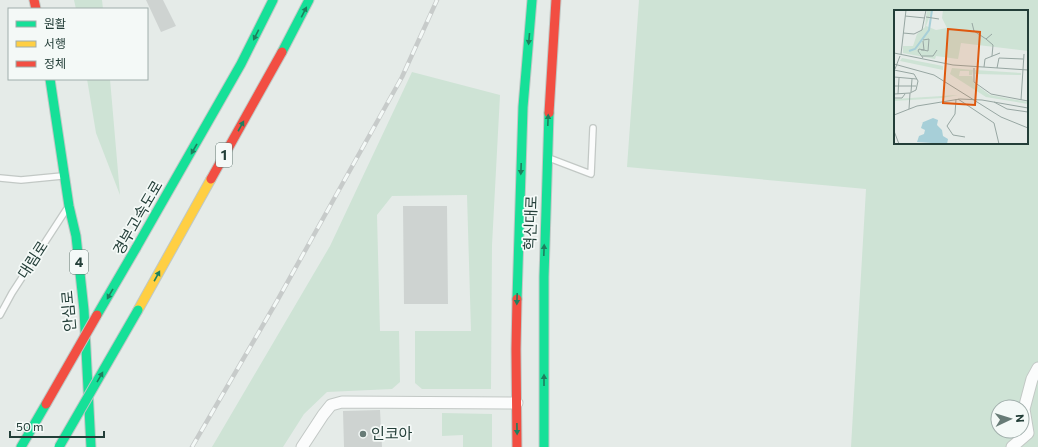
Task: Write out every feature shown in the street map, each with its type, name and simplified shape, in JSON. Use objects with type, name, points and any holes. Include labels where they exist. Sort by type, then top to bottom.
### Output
[{"type":"main road","name":"경부고속도로","points":[[21,447],[241,64],[273,0]]},
{"type":"main road","name":"1","points":[[60,447],[138,310],[309,0]]},
{"type":"main road","points":[[517,447],[516,349],[523,107],[532,0]]},
{"type":"main road","name":"혁신대로","points":[[544,447],[544,277],[547,157],[549,100],[556,0]]},
{"type":"main road","name":"안심로","points":[[50,80],[68,206],[76,236],[84,310],[91,447]]},
{"type":"street","points":[[1012,447],[1028,433],[1024,409],[1032,379],[1038,368]]},
{"type":"street","points":[[302,447],[331,405],[342,402],[517,403]]},
{"type":"lane","points":[[547,157],[591,174],[593,128]]},
{"type":"lane","points":[[0,178],[21,180],[64,176]]},
{"type":"lane","name":"대림로","points":[[0,315],[12,293],[68,206]]},
{"type":"green space","points":[[74,0],[102,0],[103,8],[76,8]]},
{"type":"green space","points":[[639,0],[1038,0],[1038,447],[851,447],[866,189],[627,167]]},
{"type":"green space","points":[[412,72],[500,95],[492,245],[491,389],[422,389],[415,383],[415,331],[471,331],[467,195],[392,196],[377,215],[380,331],[399,331],[400,382],[392,389],[327,392],[304,414],[283,447],[212,447],[330,246]]},
{"type":"green space","points":[[87,80],[110,80],[120,195],[96,133]]},
{"type":"green space","points":[[442,413],[492,414],[492,447],[463,447],[463,435],[442,436]]},
{"type":"building","points":[[146,0],[163,0],[176,26],[161,32]]},
{"type":"building","points":[[403,206],[447,206],[448,304],[404,304]]},
{"type":"building","name":"인코아","points":[[380,410],[382,447],[344,447],[343,411]]},
{"type":"railway","points":[[192,447],[277,301],[402,77],[437,0]]},
{"type":"traffic: fast","points":[[136,248],[241,64],[273,0]]},
{"type":"traffic: fast","points":[[282,52],[309,0]]},
{"type":"traffic: fast","points":[[517,299],[523,107],[532,0]]},
{"type":"traffic: fast","points":[[50,80],[69,206],[76,236],[84,310],[91,447]]},
{"type":"traffic: fast","points":[[544,447],[544,277],[549,113]]},
{"type":"traffic: fast","points":[[97,315],[136,248]]},
{"type":"traffic: fast","points":[[59,447],[138,310]]},
{"type":"traffic: fast","points":[[21,447],[46,404]]},
{"type":"traffic: slow","points":[[138,310],[211,179]]},
{"type":"traffic: jam","points":[[34,0],[36,8]]},
{"type":"traffic: jam","points":[[549,113],[556,0]]},
{"type":"traffic: jam","points":[[211,179],[282,52]]},
{"type":"traffic: jam","points":[[517,299],[517,447]]},
{"type":"traffic: jam","points":[[46,404],[97,315]]},
{"type":"place","name":"인코아","points":[[363,434]]}]
